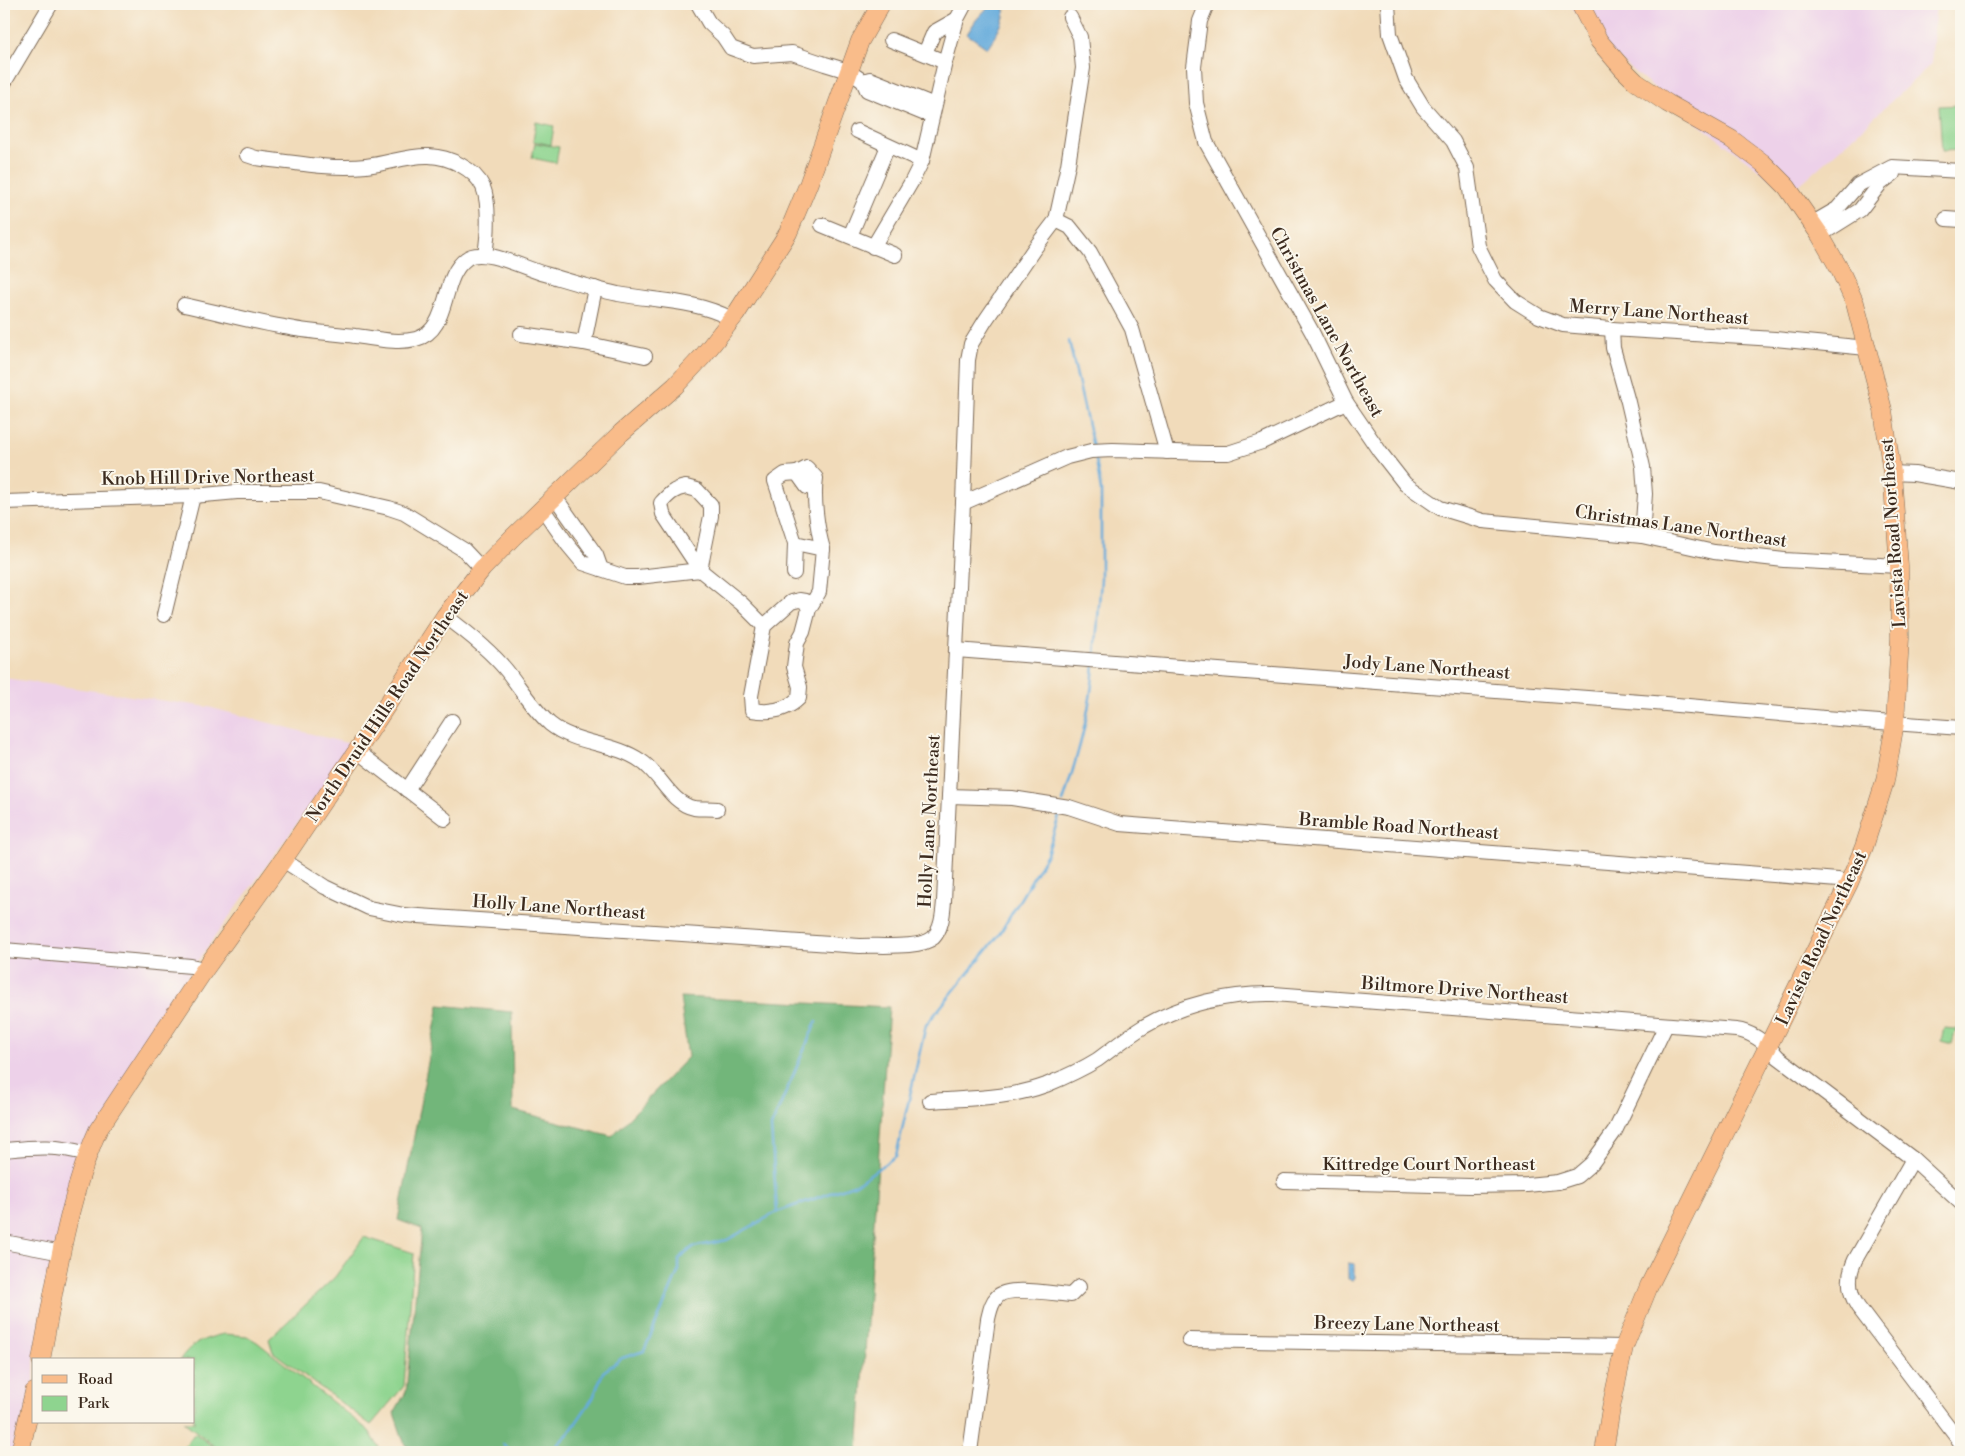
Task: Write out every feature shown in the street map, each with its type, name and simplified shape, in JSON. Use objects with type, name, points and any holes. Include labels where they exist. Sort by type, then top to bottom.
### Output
[{"type":"main road","name":"North Druid Hills Road Northeast","points":[[41,1358],[62,1253],[88,1154],[98,1130],[205,969],[283,860],[357,751],[445,616],[482,569],[549,503],[675,386],[704,356],[732,319],[788,233],[856,76],[860,41],[881,4]]},
{"type":"main road","name":"Lavista Road Northeast","points":[[1580,4],[1599,41],[1623,70],[1636,82],[1660,98],[1731,139],[1763,163],[1787,187],[1817,229],[1840,270],[1855,303],[1879,389],[1892,473],[1899,566],[1900,638],[1895,723],[1891,751],[1877,811],[1850,883],[1653,1277],[1624,1347],[1604,1452]]},
{"type":"main road","points":[[20,1452],[32,1401]]},
{"type":"street","points":[[4,83],[51,4]]},
{"type":"street","points":[[698,4],[709,24],[723,36],[731,48],[753,56],[792,54],[856,76],[867,90],[896,96],[923,113],[933,108]]},
{"type":"street","points":[[873,247],[922,161],[945,62],[958,19],[965,4]]},
{"type":"street","name":"Christmas Lane Northeast","points":[[1207,4],[1200,21],[1194,66],[1196,103],[1206,142],[1312,332],[1346,402],[1380,452],[1406,484],[1440,508],[1483,521],[1642,536],[1714,552],[1784,560],[1899,566]]},
{"type":"street","name":"Merry Lane Northeast","points":[[1388,4],[1390,34],[1406,79],[1424,107],[1453,141],[1466,168],[1478,246],[1495,280],[1515,301],[1539,316],[1563,325],[1612,330],[1775,339],[1867,348]]},
{"type":"street","points":[[1070,17],[1080,37],[1083,68],[1068,165],[1056,220],[1070,227],[1090,252],[1132,328],[1167,452]]},
{"type":"street","points":[[925,53],[934,32],[958,19]]},
{"type":"street","points":[[891,40],[945,62]]},
{"type":"street","points":[[857,131],[922,161]]},
{"type":"street","points":[[850,236],[888,146]]},
{"type":"street","points":[[247,155],[256,158],[345,167],[366,166],[414,157],[430,156],[452,160],[470,170],[483,187],[489,234],[486,254]]},
{"type":"street","points":[[1817,229],[1852,191],[1892,167],[1961,171]]},
{"type":"street","points":[[1817,229],[1860,210],[1875,190],[1889,177],[1908,169]]},
{"type":"street","points":[[1946,219],[1961,220]]},
{"type":"street","name":"Holly Lane Northeast","points":[[283,860],[325,887],[370,908],[404,915],[860,946],[922,943],[933,937],[942,919],[963,503],[968,360],[971,344],[1034,249],[1056,220]]},
{"type":"street","points":[[822,225],[895,255]]},
{"type":"street","points":[[184,305],[285,328],[394,341],[416,339],[429,332],[439,319],[447,291],[457,268],[467,257],[486,254],[544,274],[595,288],[618,294],[690,303],[719,312],[732,319]]},
{"type":"street","points":[[584,343],[595,288]]},
{"type":"street","points":[[1612,330],[1613,348],[1628,402],[1642,467],[1645,494],[1642,536]]},
{"type":"street","points":[[521,334],[584,343],[645,356]]},
{"type":"street","points":[[963,503],[1068,457],[1091,451],[1228,452],[1262,442],[1346,402]]},
{"type":"street","points":[[794,573],[795,543],[775,481],[785,474],[797,473],[808,468],[816,478],[814,489],[818,532],[822,549],[819,592],[809,609],[803,632],[797,643],[794,667],[800,687],[799,698],[792,705],[769,712],[752,710],[751,696],[764,626],[791,602],[805,601],[809,609]]},
{"type":"street","points":[[1892,473],[1914,474],[1961,482]]},
{"type":"street","points":[[700,570],[711,516],[711,505],[697,490],[686,487],[676,488],[661,503],[663,514],[700,570],[741,603],[764,626]]},
{"type":"street","name":"Knob Hill Drive Northeast","points":[[4,502],[193,496],[237,492],[312,492],[389,508],[420,522],[464,550],[482,569]]},
{"type":"street","points":[[164,615],[193,496]]},
{"type":"street","points":[[549,503],[568,545],[583,563],[625,577],[700,570]]},
{"type":"street","points":[[795,543],[822,549]]},
{"type":"street","points":[[445,616],[466,631],[506,670],[533,706],[551,724],[565,733],[608,745],[643,761],[681,802],[694,808],[717,809]]},
{"type":"street","name":"Jody Lane Northeast","points":[[956,650],[1961,728]]},
{"type":"street","points":[[407,790],[452,721]]},
{"type":"street","points":[[357,751],[445,818]]},
{"type":"street","name":"Bramble Road Northeast","points":[[949,796],[1012,798],[1068,807],[1120,824],[1838,880],[1850,883]]},
{"type":"street","points":[[4,950],[191,966],[205,969]]},
{"type":"street","name":"Biltmore Drive Northeast","points":[[930,1101],[986,1098],[1044,1085],[1084,1068],[1142,1028],[1162,1017],[1193,1005],[1234,996],[1274,994],[1742,1031],[1752,1035],[1768,1047],[1778,1057],[1912,1159],[1961,1203]]},
{"type":"street","name":"Kittredge Court Northeast","points":[[1284,1181],[1470,1186],[1527,1185],[1558,1182],[1577,1176],[1592,1163],[1615,1131],[1666,1025]]},
{"type":"street","points":[[4,1150],[45,1146],[65,1148],[88,1154]]},
{"type":"street","points":[[1912,1159],[1852,1265],[1850,1290],[1858,1307],[1961,1443]]},
{"type":"street","points":[[4,1242],[62,1253]]},
{"type":"street","points":[[970,1452],[992,1302],[998,1295],[1011,1291],[1071,1295],[1079,1287]]},
{"type":"street","name":"Breezy Lane Northeast","points":[[1189,1340],[1624,1347]]},
{"type":"shaded area","points":[[1570,4],[1936,4],[1931,64],[1790,193],[1697,123],[1595,39]]},
{"type":"shaded area","points":[[4,678],[208,707],[354,745],[195,964],[95,1142],[35,1358],[32,1358],[32,1414],[24,1452],[4,1452]]},
{"type":"green space","points":[[1961,105],[1961,150],[1942,151],[1939,106]]},
{"type":"green space","points":[[536,122],[554,126],[551,145],[533,141]]},
{"type":"green space","points":[[535,143],[559,147],[556,163],[532,158]]},
{"type":"green space","points":[[680,997],[889,1007],[858,1452],[421,1452],[405,1445],[394,1413],[406,1392],[422,1229],[398,1220],[439,1005],[512,1012],[513,1110],[612,1136],[688,1057]]},
{"type":"green space","points":[[1944,1028],[1956,1029],[1952,1044],[1941,1041]]},
{"type":"green space","points":[[364,1237],[414,1253],[404,1386],[371,1425],[273,1352],[269,1339],[335,1277]]},
{"type":"green space","points":[[224,1334],[247,1336],[257,1342],[369,1431],[382,1452],[222,1452],[187,1424],[195,1424],[195,1358],[181,1358],[194,1345],[211,1337]]},
{"type":"green space","points":[[195,1433],[220,1452],[180,1452]]},
{"type":"water","points":[[991,4],[1004,4],[1005,9],[1003,21],[987,48],[967,34],[976,20]]},
{"type":"water","points":[[1348,1263],[1355,1264],[1355,1278],[1353,1280],[1348,1279]]},
{"type":"waterway","points":[[1069,341],[1093,447]]},
{"type":"waterway","points":[[1095,455],[1101,490],[1101,579],[1095,656]]},
{"type":"waterway","points":[[1063,802],[1087,717],[1094,664]]},
{"type":"waterway","points":[[550,1452],[569,1433],[593,1398],[603,1372],[622,1358],[644,1351],[679,1270],[679,1259],[693,1247],[727,1240],[777,1212],[856,1184],[896,1156],[926,1025],[999,935],[1047,854],[1061,810]]},
{"type":"waterway","points":[[777,1212],[771,1127],[816,1022]]},
{"type":"waterway","points":[[503,1444],[510,1452]]}]
